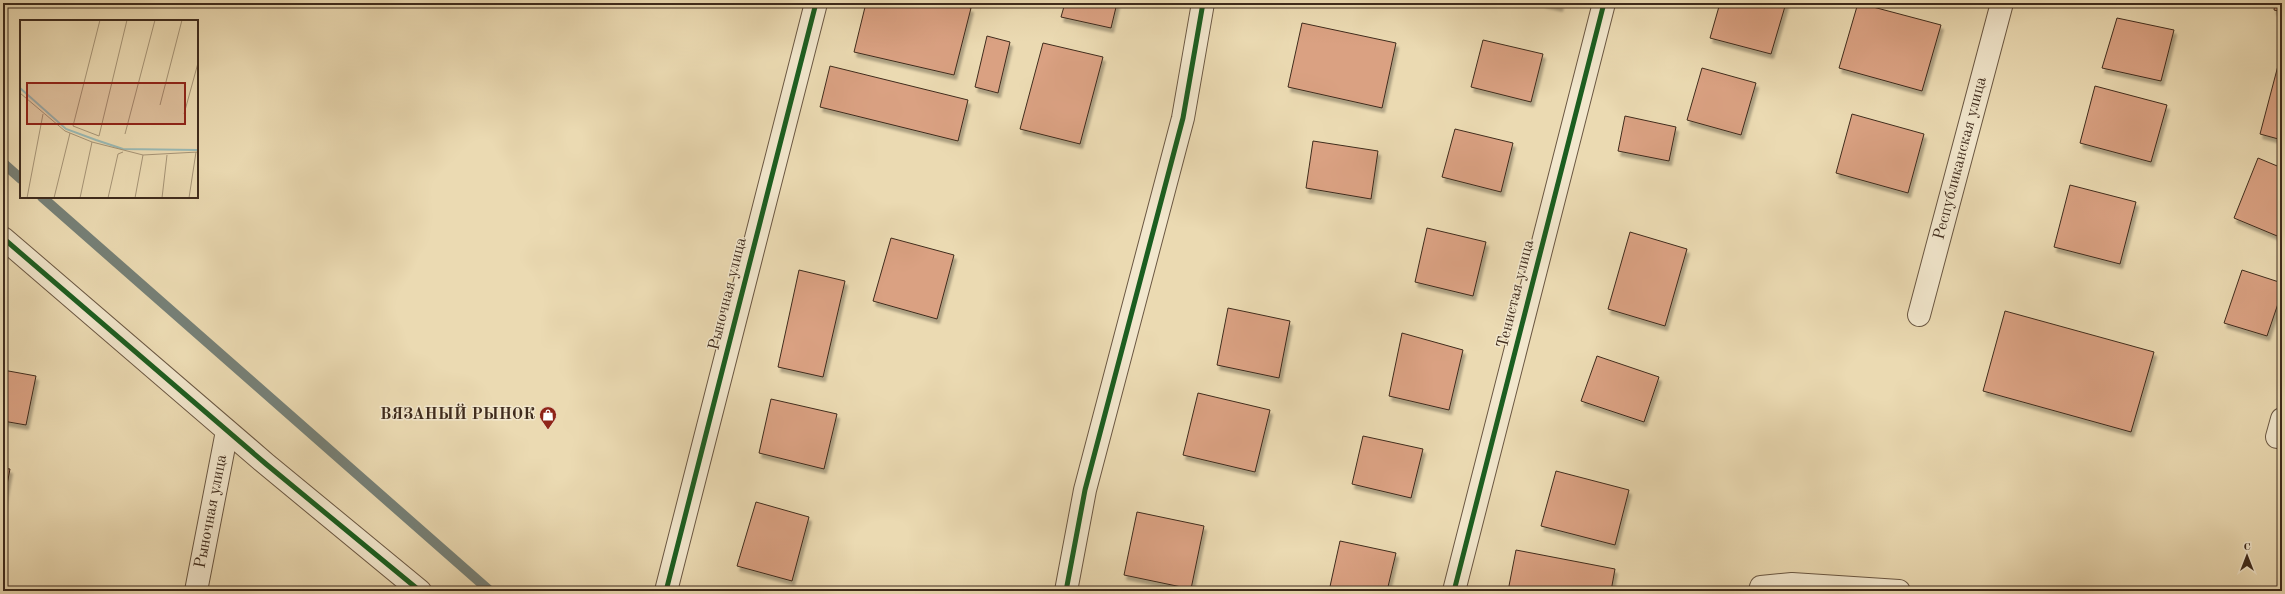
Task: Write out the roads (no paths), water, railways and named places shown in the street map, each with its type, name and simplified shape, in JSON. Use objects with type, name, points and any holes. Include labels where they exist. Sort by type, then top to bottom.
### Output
[{"type":"street","name":"Рыночная улица","points":[[666,591],[816,3]]},
{"type":"street","points":[[1066,591],[1085,490],[1183,118],[1203,3]]},
{"type":"street","name":"Тенистая улица","points":[[1454,591],[1604,3]]},
{"type":"street","name":"Республиканская улица","points":[[1919,315],[2002,3]]},
{"type":"street","points":[[3,238],[227,431],[420,591]]},
{"type":"street","name":"Рыночная улица","points":[[196,591],[227,431]]},
{"type":"street","points":[[1760,591],[1761,587],[1792,584],[1899,591]]},
{"type":"waterway","points":[[3,163],[20,178]]},
{"type":"waterway","points":[[43,198],[490,591]]},
{"type":"place","name":"ВЯЗАНЫЙ РЫНОК","points":[[548,430]]}]
